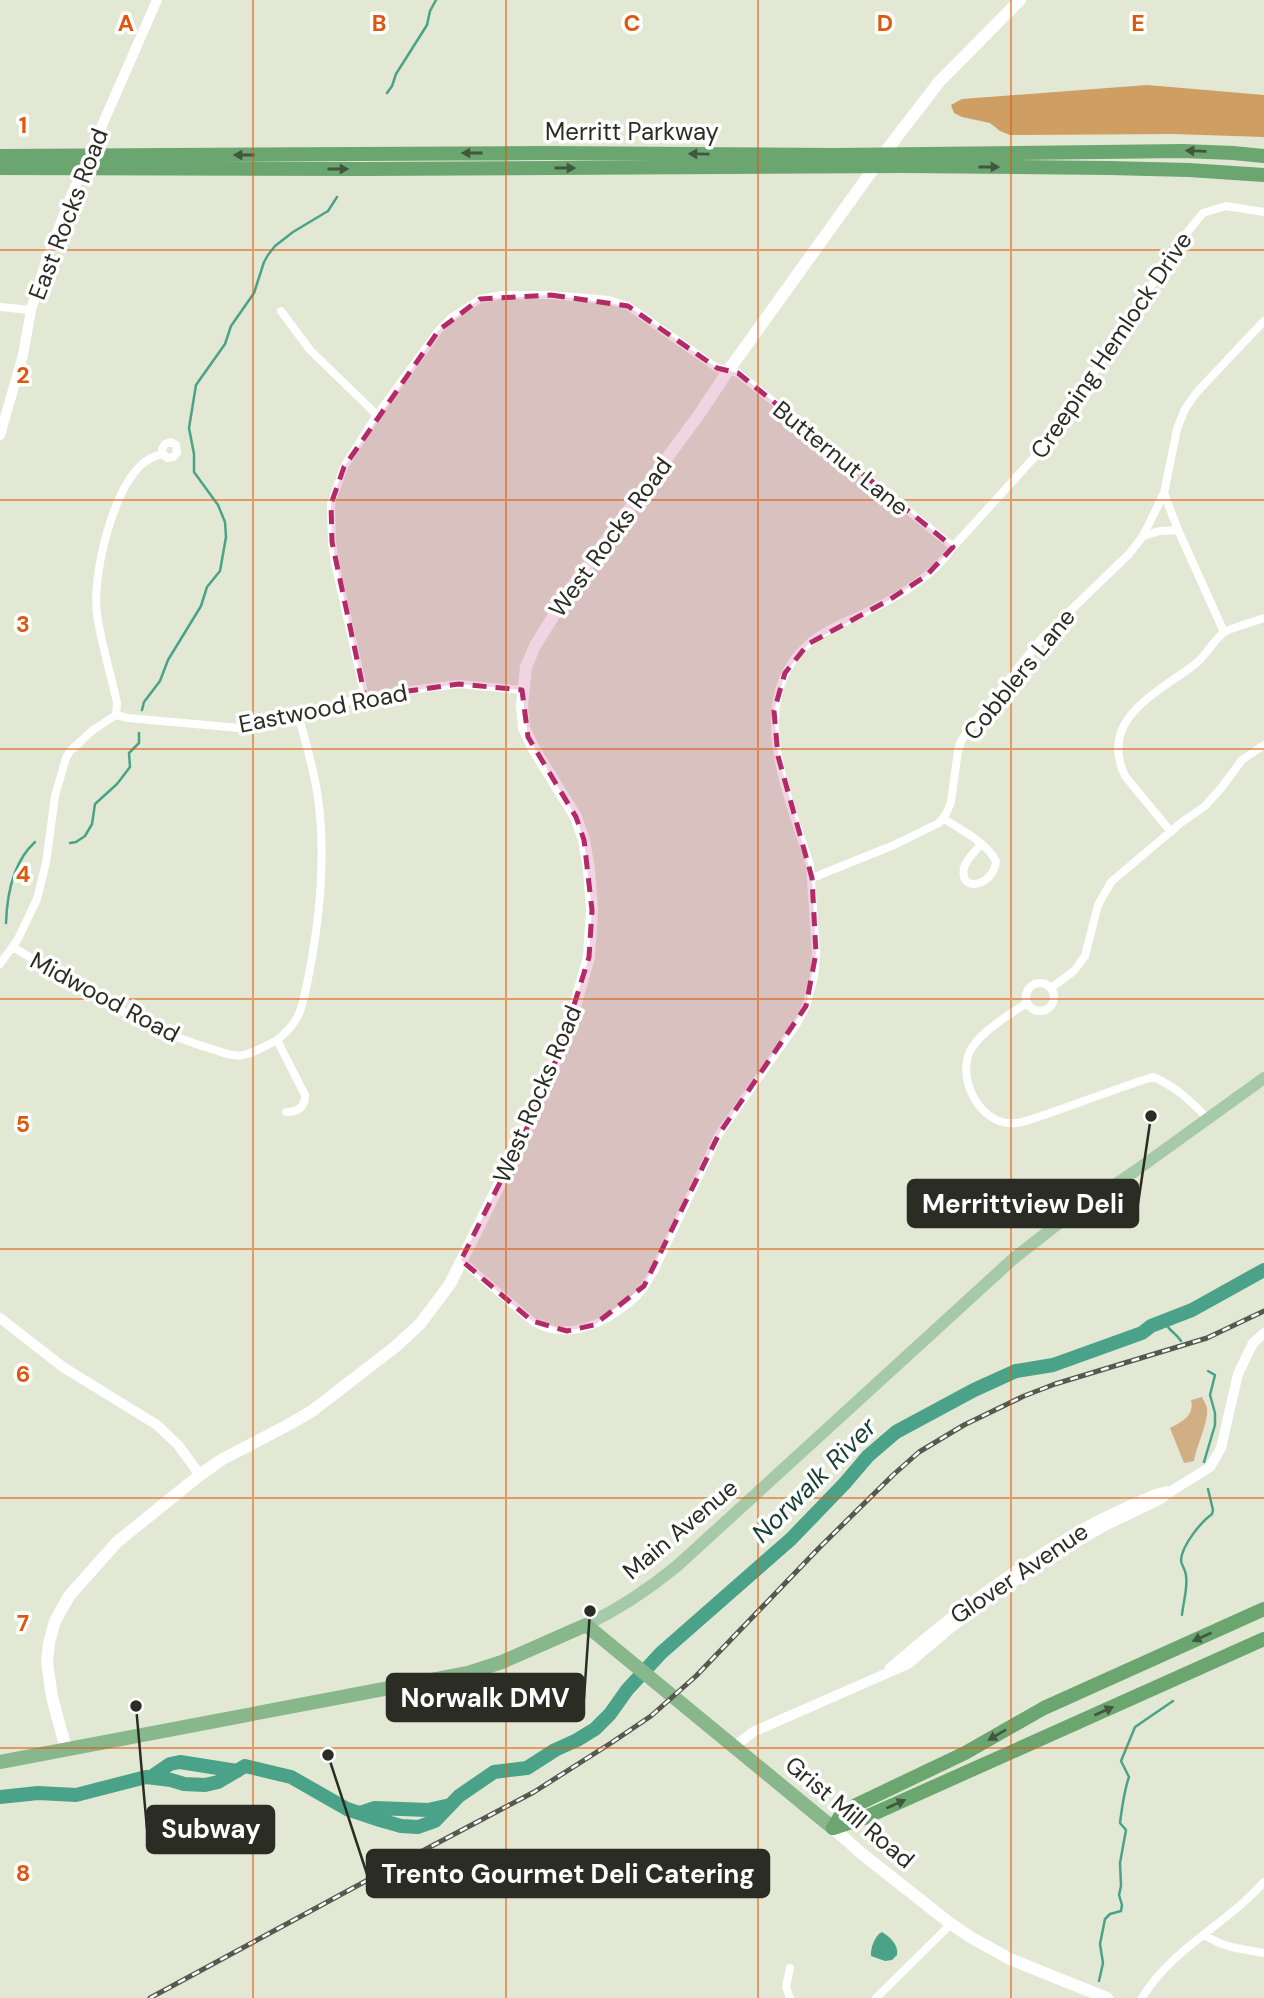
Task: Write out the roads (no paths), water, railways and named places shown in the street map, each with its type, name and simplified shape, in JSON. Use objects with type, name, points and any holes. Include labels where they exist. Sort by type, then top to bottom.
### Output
[{"type":"highway","name":"Merritt Parkway","points":[[0,156],[547,153],[849,155],[1183,151],[1264,156]]},
{"type":"highway","name":"Merritt Parkway","points":[[0,168],[902,166],[1109,168],[1264,175]]},
{"type":"highway","points":[[833,1828],[841,1815],[856,1805],[965,1753],[1030,1715],[1264,1609]]},
{"type":"highway","name":"Grist Mill Road","points":[[586,1625],[833,1828]]},
{"type":"highway","name":"Main Avenue","points":[[0,1762],[468,1673],[502,1662],[586,1625]]},
{"type":"highway","points":[[833,1828],[864,1818],[1264,1639]]},
{"type":"main road","name":"West Rocks Road","points":[[66,1749],[51,1697],[47,1662],[49,1643],[59,1612],[69,1596],[117,1542],[200,1475],[221,1460],[303,1417],[395,1347],[431,1311],[450,1284],[528,1125],[559,1053],[589,957],[592,910],[589,869],[584,840],[576,817],[528,737],[522,717],[522,690],[531,653],[584,569],[698,416],[889,147],[939,82],[1020,0]]},
{"type":"main road","name":"Main Avenue","points":[[586,1625],[637,1596],[677,1566],[1013,1258],[1264,1078]]},
{"type":"main road","name":"Grist Mill Road","points":[[833,1828],[951,1924],[997,1953],[1107,1998]]},
{"type":"street","name":"East Rocks Road","points":[[0,435],[46,261],[71,196],[157,0]]},
{"type":"street","name":"Creeping Hemlock Drive","points":[[461,1260],[532,1321],[546,1329],[567,1331],[594,1325],[635,1297],[654,1271],[719,1134],[798,1022],[806,1006],[814,977],[816,953],[812,878],[778,756],[774,711],[779,685],[790,664],[808,643],[900,594],[946,558],[1050,440],[1181,240],[1203,213],[1226,206],[1264,212]]},
{"type":"street","name":"Butternut Lane","points":[[365,697],[335,563],[331,504],[344,467],[377,415],[439,330],[451,318],[480,299],[502,295],[551,295],[609,300],[628,306],[717,368],[738,373],[953,547]]},
{"type":"street","points":[[0,307],[31,310]]},
{"type":"street","points":[[281,311],[310,350],[377,415]]},
{"type":"street","name":"Cobblers Lane","points":[[943,818],[951,802],[961,741],[1042,638],[1129,554],[1143,536],[1164,494],[1177,429],[1185,409],[1197,392],[1264,321]]},
{"type":"street","points":[[0,964],[25,926],[37,899],[46,863],[55,796],[66,758],[93,730],[116,715],[117,703],[97,613],[97,578],[108,530],[121,496],[141,464],[151,457],[163,454]]},
{"type":"street","points":[[1164,494],[1224,632]]},
{"type":"street","points":[[1143,536],[1178,530]]},
{"type":"street","points":[[1171,832],[1125,776],[1119,761],[1123,727],[1134,710],[1199,662],[1224,632],[1264,618]]},
{"type":"street","name":"Eastwood Road","points":[[116,715],[239,728],[365,697],[403,691],[459,684],[522,690]]},
{"type":"street","points":[[286,1112],[301,1108],[305,1102],[305,1094],[277,1040],[288,1031],[299,1014],[312,958],[319,903],[322,842],[318,798],[298,715]]},
{"type":"street","points":[[1052,990],[1074,971],[1085,956],[1098,905],[1111,882],[1205,806],[1242,760],[1264,745]]},
{"type":"street","points":[[812,878],[894,845],[943,818],[981,844],[993,855],[996,866],[992,875],[977,885],[967,880],[964,869],[981,844]]},
{"type":"street","name":"Midwood Road","points":[[13,947],[148,1024],[201,1046],[242,1056],[277,1040]]},
{"type":"street","points":[[1042,984],[1052,990],[1054,1000],[1046,1010],[1033,1009],[1027,1003],[1027,992],[1032,986],[1042,984]]},
{"type":"street","points":[[1027,1003],[979,1039],[968,1057],[966,1070],[971,1092],[983,1110],[992,1117],[1002,1122],[1015,1123],[1153,1077],[1180,1091],[1207,1118]]},
{"type":"street","points":[[0,1318],[57,1363],[158,1425],[173,1439],[200,1475]]},
{"type":"street","name":"Glover Avenue","points":[[734,1746],[753,1732],[908,1664],[981,1605],[1061,1551],[1159,1500],[1210,1467],[1224,1438],[1238,1374],[1254,1343],[1264,1333]]},
{"type":"street","points":[[1142,1998],[1163,1969],[1227,1918],[1264,1882]]},
{"type":"street","points":[[876,1998],[951,1924]]},
{"type":"street","points":[[1205,1935],[1227,1947],[1264,1953]]},
{"type":"street","points":[[790,1968],[786,1987],[790,1998]]},
{"type":"waterway","points":[[387,93],[427,25],[436,0]]},
{"type":"waterway","points":[[142,710],[144,702],[160,681],[168,660],[201,606],[207,587],[220,571],[226,537],[225,522],[218,505],[194,472],[189,428],[196,385],[225,344],[231,326],[254,293],[268,255],[293,232],[328,211],[337,197]]},
{"type":"waterway","points":[[70,843],[85,836],[92,824],[95,804],[117,784],[130,767],[129,753],[139,743],[139,733]]},
{"type":"waterway","points":[[6,923],[16,869],[35,842]]},
{"type":"waterway","name":"Norwalk River","points":[[0,1797],[38,1793],[76,1795],[146,1777],[205,1785],[218,1782],[245,1766],[291,1777],[347,1809],[380,1820],[418,1827],[435,1821],[459,1796],[494,1772],[527,1768],[595,1729],[661,1653],[791,1539],[868,1456],[896,1432],[1016,1371],[1053,1365],[1142,1333],[1151,1326],[1192,1310],[1264,1270]]},
{"type":"waterway","points":[[1164,1321],[1181,1341]]},
{"type":"waterway","points":[[1204,1462],[1215,1425],[1210,1395],[1215,1375],[1208,1371]]},
{"type":"waterway","points":[[1182,1615],[1186,1590],[1182,1554],[1193,1534],[1212,1514],[1208,1489]]},
{"type":"waterway","points":[[1099,1981],[1103,1963],[1100,1944],[1105,1919],[1110,1914],[1121,1911],[1122,1905],[1119,1895],[1120,1863],[1126,1830],[1120,1823],[1129,1777],[1121,1761],[1135,1727],[1173,1701]]},
{"type":"waterway","name":"Norwalk River","points":[[151,1777],[170,1764],[180,1762],[237,1771]]},
{"type":"waterway","name":"Norwalk River","points":[[360,1813],[375,1808],[428,1810],[450,1805]]},
{"type":"railway","points":[[150,1998],[534,1792],[651,1716],[696,1676],[818,1549],[919,1452],[964,1425],[1024,1396],[1207,1338],[1264,1311]]},
{"type":"place","name":"Merrittview Deli","points":[[1151,1116]]},
{"type":"place","name":"Norwalk DMV","points":[[590,1611]]},
{"type":"place","name":"Subway","points":[[136,1706]]},
{"type":"place","name":"Trento Gourmet Deli Catering","points":[[328,1755]]}]
